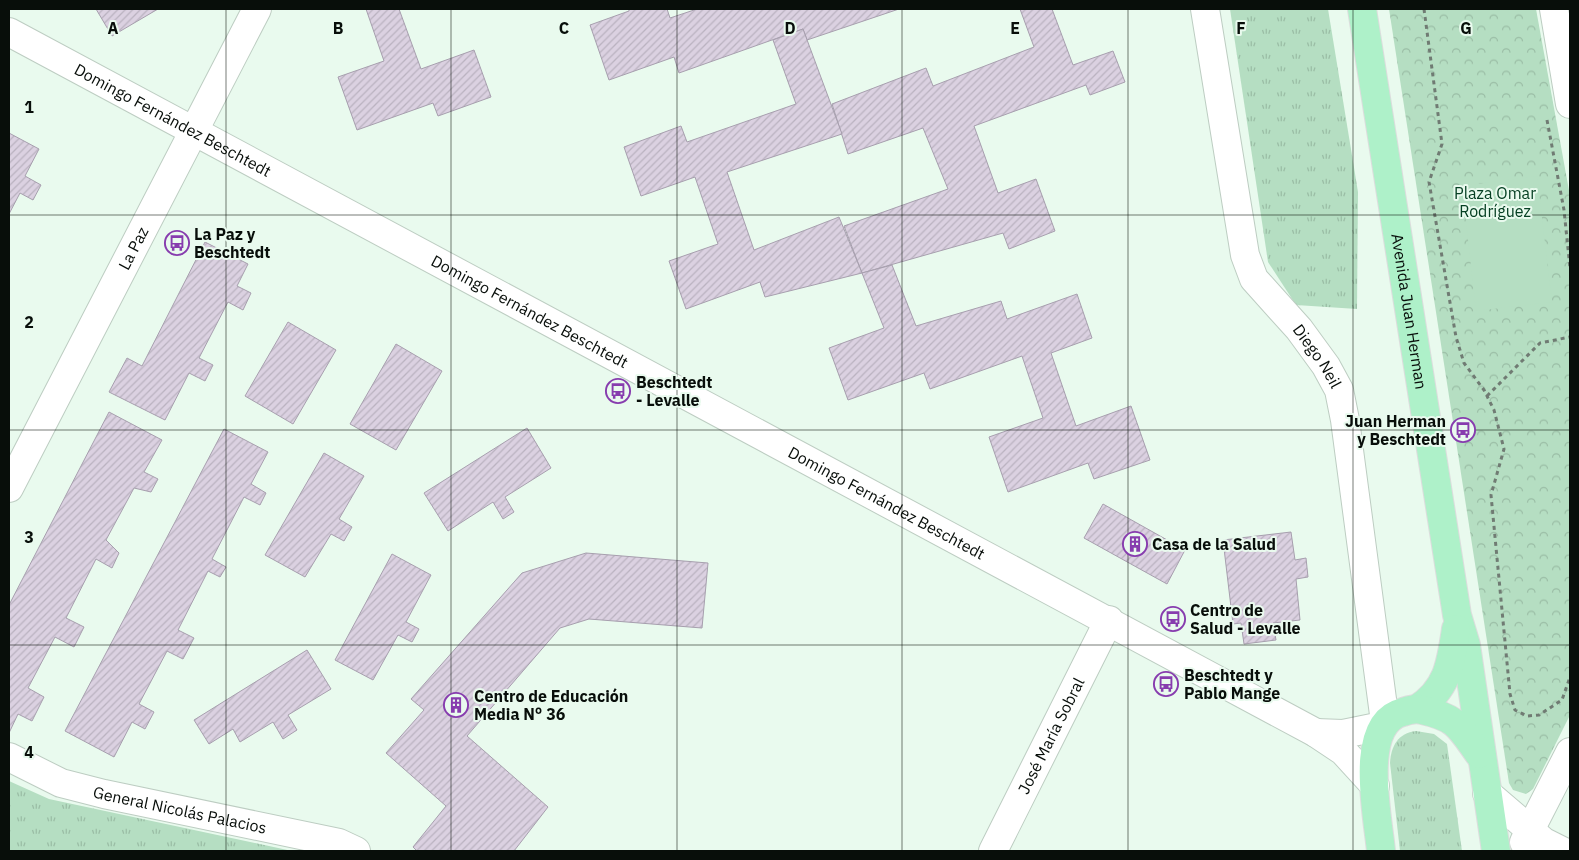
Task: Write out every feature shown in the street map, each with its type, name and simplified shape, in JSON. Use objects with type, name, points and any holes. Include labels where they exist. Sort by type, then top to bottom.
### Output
[{"type":"main road","name":"Avenida Juan Herman","points":[[1362,9],[1458,615],[1466,645],[1496,851]]},
{"type":"main road","name":"Avenida Juan Herman","points":[[1417,708],[1429,701],[1442,686],[1452,655],[1458,615]]},
{"type":"main road","points":[[1381,851],[1373,762],[1383,724],[1398,713],[1417,708],[1445,715],[1460,726],[1481,757]]},
{"type":"street","name":"La Paz","points":[[9,488],[257,9]]},
{"type":"street","name":"Diego Neil","points":[[1205,9],[1245,255],[1254,278],[1300,330],[1326,366],[1338,390],[1345,420],[1383,724]]},
{"type":"street","points":[[1554,9],[1558,108]]},
{"type":"street","name":"Domingo Fernández Beschtedt","points":[[9,32],[1109,620],[1316,733],[1343,751],[1375,786]]},
{"type":"street","name":"José María Sobral","points":[[993,851],[1109,620]]},
{"type":"street","name":"Domingo Fernández Beschtedt","points":[[1316,733],[1343,734],[1383,724]]},
{"type":"street","points":[[1487,792],[1533,843],[1570,752]]},
{"type":"street","name":"General Nicolás Palacios","points":[[9,757],[69,785],[185,813],[338,843],[356,851]]},
{"type":"path","points":[[1424,9],[1442,144],[1429,182],[1456,338],[1464,363],[1487,396],[1494,410],[1504,449],[1491,495],[1510,694],[1515,710],[1527,716],[1539,714],[1562,700],[1570,677]]},
{"type":"path","points":[[1558,108],[1564,210],[1570,268]]},
{"type":"path","points":[[1487,396],[1540,343],[1570,337]]},
{"type":"green space","points":[[1230,9],[1328,9],[1358,192],[1357,309],[1296,305],[1268,262]]},
{"type":"green space","name":"Plaza Omar Rodríguez","points":[[1389,9],[1536,9],[1570,196],[1570,715],[1533,789],[1526,794],[1513,790],[1509,783]]},
{"type":"green space","points":[[1537,176],[1552,302],[1476,311],[1462,186]]},
{"type":"green space","points":[[1416,731],[1434,734],[1447,744],[1462,851],[1400,851],[1390,763],[1392,751],[1397,741],[1404,734]]},
{"type":"green space","points":[[9,781],[49,799],[292,851],[9,851]]},
{"type":"building","points":[[96,9],[158,9],[112,36]]},
{"type":"building","points":[[366,9],[399,9],[421,69],[474,50],[491,97],[438,116],[433,103],[357,130],[338,77],[384,61]]},
{"type":"building","points":[[629,9],[667,9],[670,18],[697,9],[899,9],[807,40],[803,29],[679,73],[674,57],[609,80],[590,25],[629,11]]},
{"type":"building","points":[[1020,9],[1052,9],[1073,65],[1113,51],[1125,82],[1090,95],[1086,85],[974,126],[998,193],[1036,179],[1055,231],[1009,249],[1003,233],[862,273],[844,226],[948,189],[923,128],[848,154],[832,104],[926,68],[933,86],[1034,47]]},
{"type":"building","points":[[803,29],[842,134],[727,172],[754,250],[839,217],[862,273],[765,297],[760,282],[686,309],[669,261],[718,244],[695,177],[641,196],[624,147],[681,126],[687,142],[796,104],[773,40]]},
{"type":"building","points":[[9,133],[39,149],[25,176],[41,185],[33,200],[20,193],[9,214]]},
{"type":"building","points":[[205,242],[248,264],[237,286],[251,293],[243,310],[228,302],[199,358],[213,365],[205,381],[189,373],[165,420],[109,392],[127,358],[142,366]]},
{"type":"building","points":[[892,265],[916,326],[1001,301],[1007,319],[1077,294],[1092,338],[1051,353],[1076,426],[1131,406],[1150,460],[1094,479],[1088,463],[1008,492],[989,437],[1043,418],[1022,356],[930,389],[924,373],[848,400],[829,348],[884,328],[862,273]]},
{"type":"building","points":[[288,322],[336,350],[293,424],[245,396]]},
{"type":"building","points":[[396,344],[442,371],[396,450],[350,424]]},
{"type":"building","points":[[109,412],[162,440],[144,472],[158,479],[151,492],[134,488],[106,540],[119,553],[112,568],[96,559],[66,618],[84,627],[74,647],[55,637],[28,688],[44,697],[32,721],[18,714],[9,733],[9,605]]},
{"type":"building","points":[[527,428],[551,468],[505,497],[514,512],[503,519],[493,502],[448,531],[424,493]]},
{"type":"building","points":[[224,429],[268,452],[251,484],[266,493],[260,505],[244,497],[212,559],[226,567],[220,577],[208,571],[178,630],[194,638],[183,659],[167,651],[139,704],[154,712],[145,729],[132,722],[114,757],[65,731]]},
{"type":"building","points":[[324,453],[364,476],[339,519],[352,527],[344,541],[331,534],[305,577],[265,555]]},
{"type":"building","name":"Casa de la Salud","points":[[1103,504],[1185,550],[1167,584],[1084,538]]},
{"type":"building","points":[[1291,532],[1295,560],[1306,558],[1308,577],[1296,579],[1300,620],[1273,623],[1276,640],[1244,644],[1241,623],[1233,624],[1223,540]]},
{"type":"building","name":"Centro de Educación Media N° 36","points":[[586,553],[708,563],[702,628],[589,619],[560,628],[467,736],[548,807],[514,851],[417,851],[413,847],[446,806],[386,753],[424,710],[411,699],[522,573]]},
{"type":"building","points":[[392,554],[431,575],[406,622],[419,629],[412,642],[398,635],[373,680],[335,660]]},
{"type":"building","points":[[307,650],[331,689],[288,715],[297,730],[283,739],[273,722],[240,742],[233,729],[209,744],[194,720]]},
{"type":"place","name":"La Paz y Beschtedt","points":[[177,243]]},
{"type":"place","name":"Beschtedt - Levalle","points":[[618,391]]},
{"type":"place","name":"Juan Herman y Beschtedt","points":[[1463,430]]},
{"type":"place","name":"Casa de la Salud","points":[[1135,544]]},
{"type":"place","name":"Centro de Salud - Levalle","points":[[1173,619]]},
{"type":"place","name":"Beschtedt y Pablo Mange","points":[[1166,684]]},
{"type":"place","name":"Centro de Educación Media N° 36","points":[[456,705]]}]
